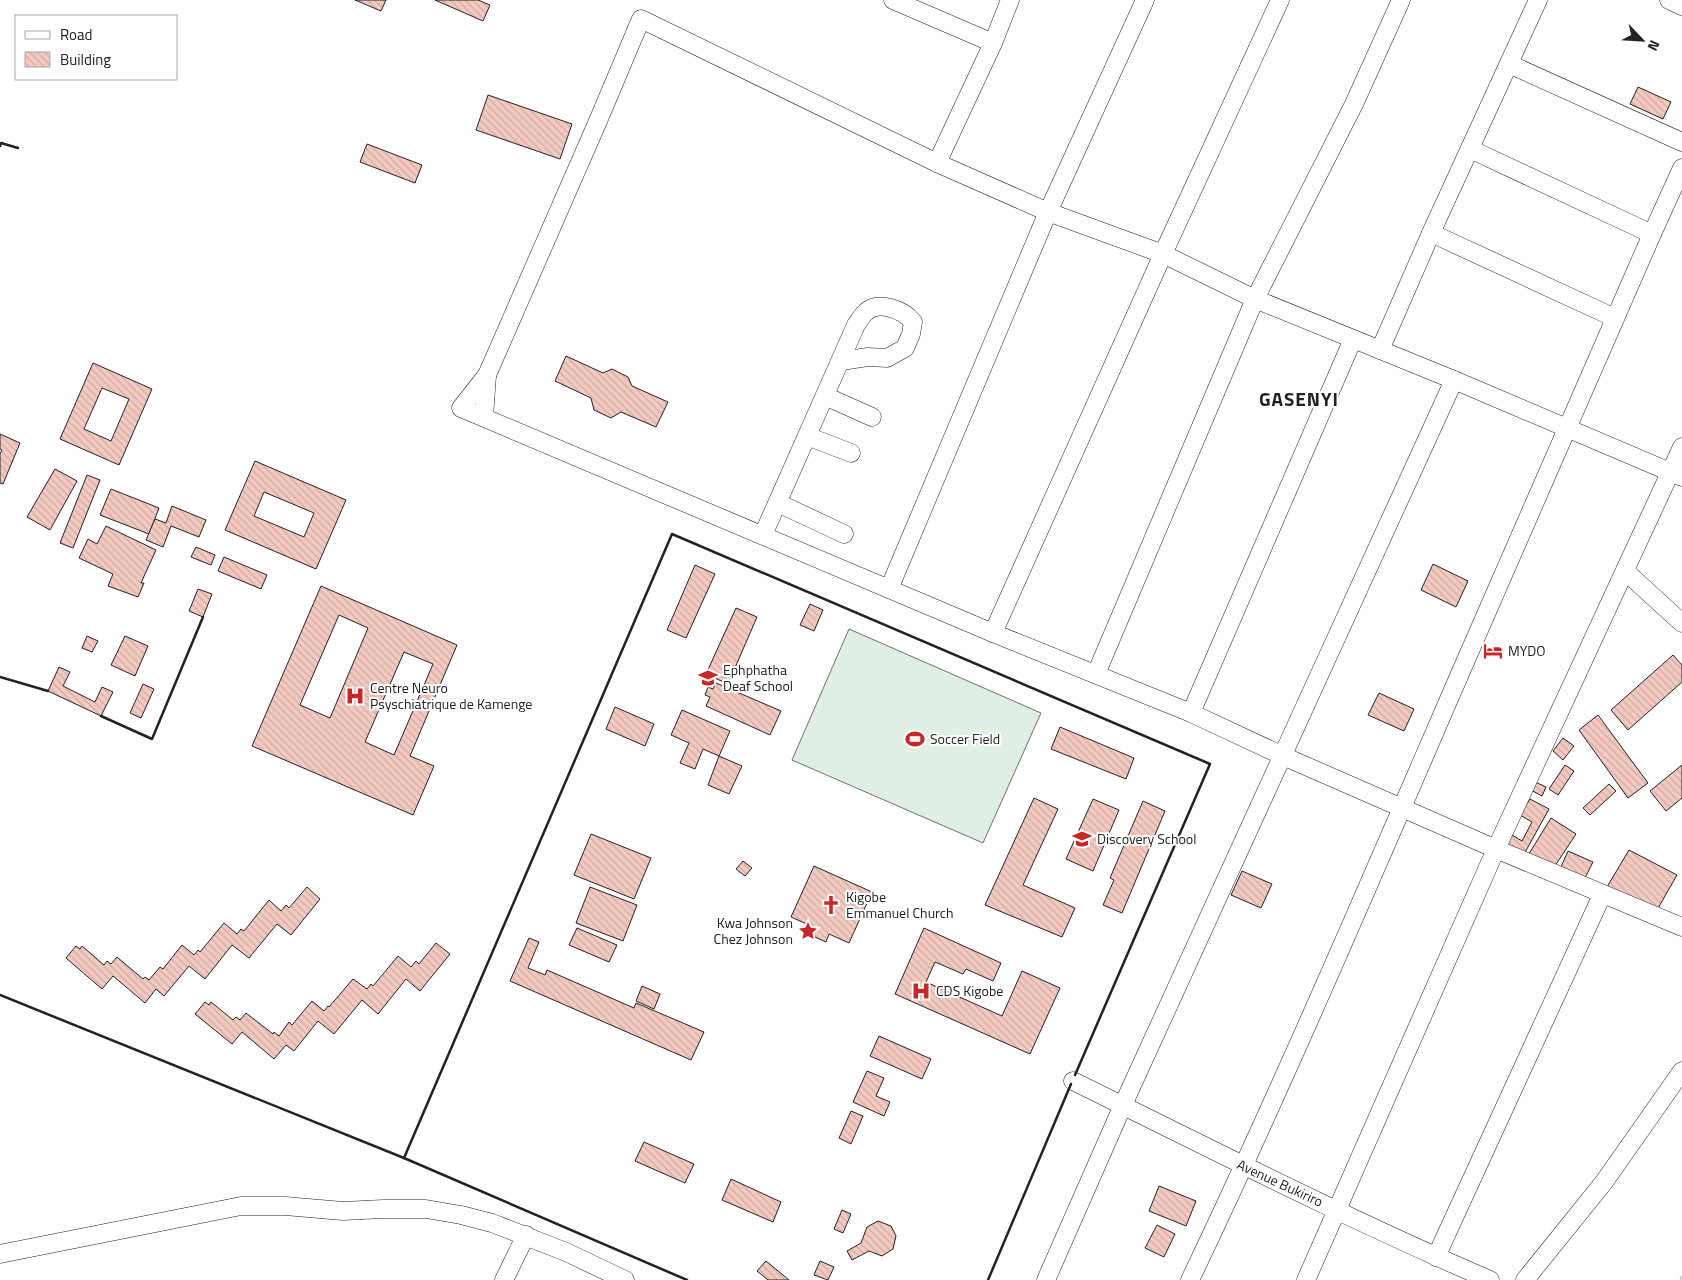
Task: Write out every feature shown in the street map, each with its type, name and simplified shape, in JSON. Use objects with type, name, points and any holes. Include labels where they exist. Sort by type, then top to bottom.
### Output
[{"type":"street","points":[[893,0],[993,43]]},
{"type":"street","points":[[937,163],[993,43],[1010,0]]},
{"type":"street","points":[[889,589],[1048,212],[1145,0]]},
{"type":"street","points":[[994,633],[1163,254],[1280,0]]},
{"type":"street","points":[[1096,674],[1255,299],[1354,104],[1401,0]]},
{"type":"street","points":[[1380,350],[1431,233],[1538,0]]},
{"type":"street","points":[[1669,0],[1682,6]]},
{"type":"street","points":[[1676,475],[1454,380],[1255,299],[1163,254],[1048,212],[937,163],[641,19],[487,376],[461,408],[994,633],[1191,713],[1283,756],[1496,850],[1682,927]]},
{"type":"street","points":[[1509,64],[1682,142]]},
{"type":"street","points":[[1470,149],[1652,234]]},
{"type":"street","points":[[1190,1280],[1244,1166],[1403,808],[1567,428],[1682,168]]},
{"type":"street","points":[[1431,233],[1615,318]]},
{"type":"street","points":[[1191,713],[1352,339]]},
{"type":"street","points":[[764,535],[841,361]]},
{"type":"street","points":[[484,417],[487,376]]},
{"type":"street","points":[[1046,1280],[1123,1105],[1454,380]]},
{"type":"street","points":[[825,396],[872,417]]},
{"type":"street","points":[[807,436],[851,453]]},
{"type":"street","points":[[1306,1280],[1496,850],[1625,572],[1676,475],[1682,447]]},
{"type":"street","points":[[778,503],[844,534]]},
{"type":"street","points":[[1625,572],[1682,624]]},
{"type":"street","points":[[1436,1257],[1602,895]]},
{"type":"street","points":[[1525,1280],[1604,1182],[1682,1071]]},
{"type":"street","name":"Avenue Bukiriro","points":[[1073,1081],[1244,1166],[1436,1257],[1490,1280]]},
{"type":"street","points":[[1,1257],[241,1206],[285,1206],[343,1211],[383,1209],[426,1210],[461,1215],[492,1223],[625,1280]]},
{"type":"street","points":[[504,1280],[526,1236]]},
{"type":"green space","name":"Soccer Field","points":[[849,629],[1041,713],[983,843],[792,760]]},
{"type":"building","points":[[355,0],[386,0],[381,11]]},
{"type":"building","points":[[435,0],[478,0],[490,5],[483,21]]},
{"type":"building","points":[[1638,87],[1671,102],[1663,119],[1630,104]]},
{"type":"building","points":[[488,95],[572,124],[560,159],[476,130]]},
{"type":"building","points":[[367,144],[422,165],[415,183],[360,162]]},
{"type":"building","points":[[566,356],[603,373],[612,369],[628,377],[632,386],[668,402],[656,427],[621,412],[611,418],[594,410],[591,398],[555,381]]},
{"type":"building","points":[[93,363],[152,389],[119,465],[60,439]],"holes":[[[102,388],[129,399],[111,441],[84,429]]]},
{"type":"building","points":[[0,434],[20,443],[3,484],[0,483],[0,454],[2,450],[0,449]]},
{"type":"building","points":[[255,461],[346,500],[316,569],[225,530]],"holes":[[[264,492],[314,513],[304,537],[254,516]]]},
{"type":"building","points":[[55,469],[77,481],[50,530],[27,517]]},
{"type":"building","points":[[87,475],[100,480],[73,548],[60,543]]},
{"type":"building","points":[[111,489],[159,508],[149,534],[100,515]]},
{"type":"building","points":[[172,506],[206,520],[199,537],[171,526],[163,547],[146,540],[155,519],[166,523]]},
{"type":"building","points":[[106,526],[156,550],[141,583],[144,583],[138,597],[108,586],[113,574],[79,558],[88,539],[97,544]]},
{"type":"building","points":[[196,547],[215,555],[211,565],[191,557]]},
{"type":"building","points":[[224,557],[267,575],[261,589],[218,571]]},
{"type":"building","points":[[1433,564],[1468,581],[1456,607],[1421,590]]},
{"type":"building","points":[[695,565],[715,574],[686,638],[667,630]]},
{"type":"building","name":"Centre Neuro Psyschiatrique de Kamenge","points":[[321,586],[457,645],[410,756],[434,766],[413,815],[252,746]],"holes":[[[339,615],[368,628],[330,718],[300,705]],[[404,652],[433,664],[394,755],[365,742]]]},
{"type":"building","points":[[198,589],[212,594],[203,617],[189,611]]},
{"type":"building","points":[[810,604],[823,610],[814,631],[800,625]]},
{"type":"building","points":[[736,608],[757,617],[728,684],[706,674]]},
{"type":"building","points":[[87,636],[98,641],[92,652],[82,648]]},
{"type":"building","points":[[125,636],[148,646],[135,676],[111,665]]},
{"type":"building","points":[[1673,655],[1682,665],[1682,682],[1628,730],[1611,710]]},
{"type":"building","points":[[59,667],[70,672],[63,686],[95,702],[102,687],[113,692],[101,716],[48,691]]},
{"type":"building","points":[[716,683],[781,711],[770,735],[706,706],[710,697],[705,695],[708,687],[713,689]]},
{"type":"building","points":[[143,684],[154,689],[141,718],[130,713]]},
{"type":"building","points":[[1379,693],[1414,709],[1404,731],[1368,715]]},
{"type":"building","points":[[615,707],[654,724],[645,746],[606,729]]},
{"type":"building","points":[[682,710],[730,731],[719,756],[703,749],[695,769],[680,763],[689,743],[671,735]]},
{"type":"building","points":[[1598,715],[1648,783],[1628,798],[1579,730]]},
{"type":"building","points":[[1060,727],[1134,758],[1126,779],[1051,749]]},
{"type":"building","points":[[1563,738],[1574,746],[1563,760],[1553,751]]},
{"type":"building","points":[[719,756],[742,766],[729,794],[708,785]]},
{"type":"building","points":[[1565,765],[1574,771],[1558,795],[1549,789]]},
{"type":"building","points":[[1682,765],[1682,798],[1666,811],[1650,791]]},
{"type":"building","points":[[1533,781],[1546,787],[1542,796],[1529,789]]},
{"type":"building","points":[[1609,784],[1616,791],[1590,815],[1583,808]]},
{"type":"building","points":[[1034,798],[1058,809],[1023,885],[1075,908],[1062,937],[985,905]]},
{"type":"building","points":[[1093,799],[1119,810],[1093,871],[1066,859]]},
{"type":"building","points":[[1530,799],[1549,809],[1523,856],[1506,846],[1512,835],[1522,841],[1532,822],[1520,815]]},
{"type":"building","points":[[1143,801],[1165,811],[1122,913],[1103,905],[1114,880],[1110,878]]},
{"type":"building","points":[[1551,818],[1576,834],[1551,872],[1527,857]]},
{"type":"building","points":[[591,834],[651,858],[634,899],[574,875]]},
{"type":"building","points":[[1629,850],[1677,875],[1657,910],[1607,887]]},
{"type":"building","points":[[1568,851],[1593,862],[1584,880],[1560,869]]},
{"type":"building","points":[[743,861],[752,868],[745,876],[736,869]]},
{"type":"building","name":"Kigobe Emmanuel Church","points":[[814,866],[872,892],[849,943],[829,934],[826,942],[806,933],[809,925],[791,917]]},
{"type":"building","points":[[1242,871],[1272,884],[1261,908],[1231,895]]},
{"type":"building","points":[[307,887],[320,899],[291,935],[277,924],[249,958],[232,945],[205,979],[189,966],[164,996],[156,989],[145,1003],[113,976],[102,989],[66,958],[76,946],[80,949],[82,946],[104,965],[107,961],[111,964],[117,957],[143,979],[145,977],[149,980],[160,967],[163,969],[182,945],[194,955],[198,950],[200,952],[224,923],[237,934],[241,929],[244,931],[269,900],[281,911],[286,905],[289,908]]},
{"type":"building","points":[[590,887],[637,905],[623,941],[576,923]]},
{"type":"building","points":[[577,928],[617,945],[609,962],[569,945]]},
{"type":"building","name":"CDS Kigobe","points":[[924,928],[1001,963],[993,981],[966,969],[963,974],[935,962],[926,982],[1002,1016],[1022,971],[1060,988],[1030,1054],[895,994]]},
{"type":"building","points":[[529,938],[539,942],[528,968],[545,975],[547,970],[634,1008],[636,1003],[704,1032],[691,1060],[510,981]]},
{"type":"building","points":[[436,943],[450,954],[420,991],[406,979],[378,1014],[362,1000],[334,1034],[318,1021],[294,1051],[286,1045],[274,1059],[242,1032],[232,1044],[195,1014],[205,1002],[209,1005],[211,1002],[233,1020],[236,1017],[240,1020],[246,1013],[273,1034],[274,1032],[279,1036],[289,1022],[292,1025],[312,1001],[324,1011],[353,979],[367,989],[371,984],[373,986],[398,956],[411,967],[416,961],[419,964]]},
{"type":"building","points":[[642,986],[660,994],[654,1009],[636,1001]]},
{"type":"building","points":[[879,1036],[931,1059],[922,1079],[870,1056]]},
{"type":"building","points":[[867,1071],[884,1078],[876,1096],[890,1102],[884,1116],[853,1102]]},
{"type":"building","points":[[851,1111],[863,1116],[851,1144],[839,1138]]},
{"type":"building","points":[[644,1142],[694,1164],[685,1183],[635,1161]]},
{"type":"building","points":[[731,1179],[781,1202],[773,1222],[722,1200]]},
{"type":"building","points":[[1159,1186],[1196,1201],[1186,1226],[1149,1211]]},
{"type":"building","points":[[842,1210],[851,1214],[843,1233],[834,1229]]},
{"type":"building","points":[[878,1221],[891,1226],[896,1236],[893,1249],[882,1256],[869,1251],[852,1260],[847,1251],[861,1243],[867,1227]]},
{"type":"building","points":[[1157,1225],[1175,1234],[1164,1257],[1145,1248]]},
{"type":"building","points":[[766,1261],[789,1280],[768,1280],[757,1271]]},
{"type":"building","points":[[820,1261],[834,1267],[828,1280],[814,1275]]},
{"type":"wall","points":[[0,146],[1,143],[18,148]]},
{"type":"wall","points":[[687,1280],[404,1158],[672,534],[1210,764],[1075,1075]]},
{"type":"wall","points":[[101,716],[152,739],[203,617]]},
{"type":"wall","points":[[0,677],[48,691]]},
{"type":"wall","points":[[0,995],[404,1158]]},
{"type":"wall","points":[[988,1280],[1071,1084]]},
{"type":"place","name":"MYDO","points":[[1493,651]]},
{"type":"place","name":"Ephphatha Deaf School","points":[[708,678]]},
{"type":"place","name":"Centre Neuro Psyschiatrique de Kamenge","points":[[355,696]]},
{"type":"place","name":"Soccer Field","points":[[915,739]]},
{"type":"place","name":"Discovery School","points":[[1082,839]]},
{"type":"place","name":"Kigobe Emmanuel Church","points":[[831,905]]},
{"type":"place","name":"Kwa Johnson Chez Johnson","points":[[808,931]]},
{"type":"place","name":"CDS Kigobe","points":[[921,991]]},
{"type":"district","name":"GASENYI","points":[[1299,399]]}]
